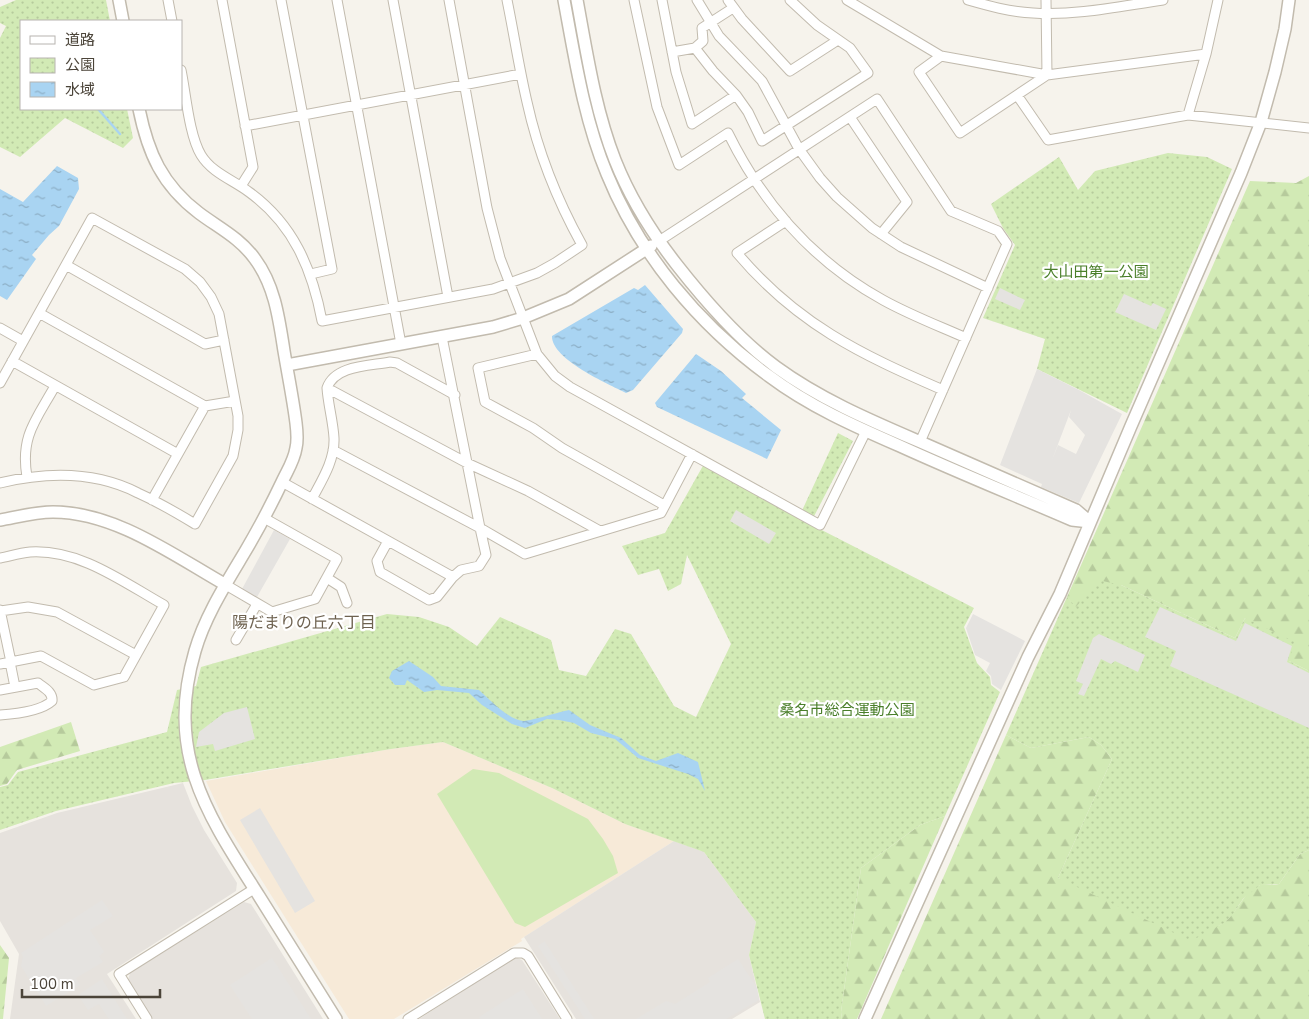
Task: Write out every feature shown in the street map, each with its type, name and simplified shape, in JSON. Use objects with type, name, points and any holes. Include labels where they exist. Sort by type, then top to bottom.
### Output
[{"type":"street","points":[[119,0],[123,20]]},
{"type":"street","points":[[168,0],[172,20]]},
{"type":"street","points":[[222,0],[253,167],[241,186]]},
{"type":"street","points":[[281,0],[332,269],[311,274]]},
{"type":"street","points":[[337,0],[401,344]]},
{"type":"street","points":[[393,0],[448,297]]},
{"type":"street","points":[[449,0],[492,232],[537,354],[555,376],[570,388],[820,525],[866,431]]},
{"type":"street","points":[[182,75],[194,138],[201,155],[214,170],[241,186],[280,221],[300,249],[311,274],[318,297],[322,321],[483,291],[510,283],[546,268],[582,245],[563,209],[546,167],[531,119],[507,0]]},
{"type":"street","points":[[564,0],[578,74],[594,139],[616,194],[646,249],[700,317],[768,376],[828,413],[1072,520],[1090,522]]},
{"type":"street","points":[[577,0],[593,86],[616,163],[636,204],[658,241],[711,306],[753,348],[776,367],[835,403],[1076,510],[1090,522]]},
{"type":"street","points":[[634,0],[657,107],[679,165],[728,133],[754,180],[786,222],[816,253],[859,285],[904,310],[966,338]]},
{"type":"street","points":[[662,0],[676,72],[692,124],[736,95]]},
{"type":"street","points":[[697,0],[719,36],[762,81],[799,149],[820,178],[837,197],[880,234],[916,255],[988,288]]},
{"type":"street","points":[[695,48],[713,72],[736,95],[748,112],[762,141],[868,72],[850,48],[817,25],[790,0]]},
{"type":"street","points":[[968,0],[1000,9],[1046,14],[1076,12],[1163,0]]},
{"type":"street","points":[[1046,0],[1048,75]]},
{"type":"street","points":[[1188,115],[1206,54],[1218,0]]},
{"type":"street","points":[[865,1019],[1028,657],[1060,594],[1241,173],[1261,122],[1275,72],[1285,29],[1289,0]]},
{"type":"street","points":[[849,1],[941,56],[1048,75],[1206,54]]},
{"type":"street","points":[[672,52],[695,48],[703,41],[702,28],[733,3],[790,71],[838,40]]},
{"type":"street","points":[[941,56],[919,72],[960,133],[1048,75]]},
{"type":"street","points":[[245,126],[521,74]]},
{"type":"street","points":[[1017,95],[1048,140],[1188,115],[1309,128]]},
{"type":"street","points":[[287,365],[492,327],[523,318],[569,299],[877,99],[951,211],[998,231],[1007,244],[920,442]]},
{"type":"street","points":[[139,110],[146,142],[162,175],[175,191],[201,214],[241,242],[256,260],[268,281],[276,304],[297,437],[295,454],[264,518],[206,622],[196,648],[187,687],[185,729],[190,762],[196,784],[212,822],[336,1019]]},
{"type":"street","points":[[850,117],[907,202],[880,234]]},
{"type":"street","points":[[0,383],[92,218],[193,275],[206,290],[216,305],[235,400],[238,430],[233,456],[195,524],[128,488],[92,478],[62,475],[26,477],[0,482]]},
{"type":"street","points":[[786,222],[737,253],[777,294],[826,332],[875,360],[944,390]]},
{"type":"street","points":[[66,265],[205,344],[224,340]]},
{"type":"street","points":[[39,313],[205,406],[235,400]]},
{"type":"street","points":[[0,328],[23,342]]},
{"type":"street","points":[[388,541],[377,561],[380,572],[429,600],[437,597],[461,570],[479,566],[486,556],[442,337]]},
{"type":"street","points":[[537,354],[478,368],[485,402],[664,505]]},
{"type":"street","points":[[12,362],[178,454]]},
{"type":"street","points":[[312,499],[331,462],[334,438],[327,388],[330,380],[338,373],[390,362],[397,363],[455,395]]},
{"type":"street","points":[[26,477],[24,460],[27,438],[55,386]]},
{"type":"street","points":[[327,388],[467,463],[528,491],[600,531]]},
{"type":"street","points":[[152,500],[205,406]]},
{"type":"street","points":[[333,450],[525,554],[660,513],[692,454]]},
{"type":"street","points":[[282,482],[453,577]]},
{"type":"street","points":[[0,520],[52,512],[90,516],[131,532],[272,612],[315,599],[337,559],[264,518]]},
{"type":"street","points":[[0,558],[31,552],[74,558],[93,565],[164,605],[124,677],[94,685],[42,656],[7,663]]},
{"type":"street","points":[[327,578],[341,586],[347,603]]},
{"type":"street","points":[[236,640],[257,604]]},
{"type":"street","points":[[15,687],[7,663],[0,611],[28,607],[57,612],[136,655]]},
{"type":"street","points":[[0,690],[38,683],[50,693],[52,701],[45,706],[20,713],[0,715]]},
{"type":"street","points":[[147,1019],[119,974],[254,888]]},
{"type":"street","points":[[408,1019],[514,953],[523,953],[528,956],[568,1019]]},
{"type":"shaded area","points":[[1000,288],[1025,300],[1020,310],[995,299]]},
{"type":"shaded area","points":[[1124,294],[1151,306],[1153,303],[1166,309],[1156,330],[1115,312]]},
{"type":"shaded area","points":[[1037,369],[1122,414],[1079,503],[1041,487],[1042,484],[1000,465]],"holes":[[[1071,410],[1069,417],[1085,435],[1076,454],[1058,445],[1052,460]]]},
{"type":"shaded area","points":[[736,510],[776,533],[769,544],[730,521]]},
{"type":"shaded area","points":[[274,530],[290,539],[257,597],[242,589]]},
{"type":"shaded area","points":[[1160,607],[1236,641],[1245,623],[1292,646],[1287,662],[1309,673],[1309,728],[1170,666],[1176,651],[1145,637]]},
{"type":"shaded area","points":[[973,614],[1025,641],[1001,690],[992,684],[991,676],[986,671],[990,663],[975,655],[966,628]]},
{"type":"shaded area","points":[[1099,634],[1145,655],[1138,672],[1115,661],[1111,664],[1101,659],[1084,696],[1078,694],[1083,684],[1076,681],[1093,638]]},
{"type":"shaded area","points":[[247,707],[255,739],[215,751],[213,744],[196,747],[199,732],[224,713]]},
{"type":"shaded area","points":[[443,742],[552,788],[625,824],[674,841],[521,939],[522,941],[394,1019],[349,1019],[225,822],[206,781],[391,749]]},
{"type":"shaded area","points":[[183,783],[204,830],[237,883],[236,891],[107,974],[136,1019],[10,1019],[19,954],[0,921],[0,833],[57,813]]},
{"type":"shaded area","points":[[260,808],[315,901],[295,913],[240,820]]},
{"type":"shaded area","points":[[674,841],[704,852],[756,922],[749,955],[760,1002],[732,1019],[576,1019],[524,937]]},
{"type":"shaded area","points":[[102,900],[113,916],[90,930],[104,952],[99,956],[103,962],[76,978],[80,985],[46,1006],[21,966],[23,957],[21,953]]},
{"type":"shaded area","points":[[244,902],[251,904],[323,1019],[153,1019],[128,980],[130,973]]},
{"type":"shaded area","points":[[545,941],[594,1019],[585,1019],[538,946]]},
{"type":"shaded area","points":[[515,957],[522,960],[560,1019],[419,1019]]},
{"type":"shaded area","points":[[272,958],[311,1019],[252,1019],[230,985]]},
{"type":"shaded area","points":[[738,959],[757,988],[759,1000],[726,1019],[636,1019],[666,1001],[675,1004],[710,982],[708,978]]},
{"type":"shaded area","points":[[102,979],[127,1019],[109,1019],[99,1004],[88,1010],[78,995]]},
{"type":"shaded area","points":[[523,989],[542,1019],[480,1019],[479,1017]]},
{"type":"green space","points":[[16,0],[106,0],[110,20],[20,20],[20,110],[127,110],[133,138],[123,148],[65,118],[20,157],[0,147],[0,38],[6,26],[0,23],[0,7]]},
{"type":"green space","name":"大山田第一公園","points":[[1168,153],[1207,157],[1232,169],[1127,413],[1037,369],[1045,339],[983,318],[1015,245],[1003,228],[991,204],[1059,157],[1078,190],[1095,171]]},
{"type":"green space","points":[[1309,176],[1309,671],[1289,661],[1245,618],[1235,638],[1121,585],[1087,596],[1076,608],[1067,597],[1250,181],[1296,183]]},
{"type":"green space","name":"桑名市総合運動公園","points":[[838,433],[853,441],[810,524],[974,608],[964,627],[977,663],[990,677],[991,685],[1000,692],[945,816],[920,825],[861,868],[841,1012],[842,1019],[765,1019],[749,955],[756,922],[704,852],[625,824],[552,788],[443,742],[205,780],[174,783],[56,811],[0,830],[0,787],[8,785],[18,772],[167,732],[177,690],[196,686],[201,667],[387,614],[419,617],[449,627],[477,646],[500,617],[551,640],[559,670],[586,676],[615,629],[631,634],[674,706],[696,717],[731,644],[687,555],[681,584],[668,591],[659,569],[638,575],[622,546],[665,533],[704,464],[799,517]]},
{"type":"green space","points":[[1098,580],[1121,585],[1235,638],[1245,618],[1295,642],[1289,661],[1309,671],[1309,850],[1300,854],[1279,884],[1260,885],[1243,899],[1224,923],[1191,941],[1058,878],[1112,759],[1101,745],[1089,737],[1031,748],[1006,735],[1067,597],[1076,607]]},
{"type":"green space","points":[[71,722],[80,751],[17,770],[7,784],[0,786],[0,747]]},
{"type":"green space","points":[[1006,735],[1031,748],[1089,737],[1101,745],[1112,759],[1058,878],[1218,926],[1230,917],[1243,899],[1254,889],[1262,884],[1279,884],[1300,854],[1309,850],[1309,1019],[881,1019]]},
{"type":"green space","points":[[473,769],[499,773],[588,819],[613,856],[618,873],[525,927],[515,923],[437,794]]},
{"type":"green space","points":[[945,816],[857,1019],[842,1019],[841,1012],[861,868],[920,825]]},
{"type":"green space","points":[[0,945],[9,958],[3,1019],[0,1019]]},
{"type":"water","points":[[57,166],[78,178],[79,189],[59,226],[32,255],[36,259],[7,300],[0,296],[0,189],[23,202]]},
{"type":"water","points":[[645,285],[683,329],[682,333],[633,390],[626,393],[570,362],[554,345],[552,336],[634,288],[638,290]]},
{"type":"water","points":[[696,354],[721,371],[746,394],[742,398],[781,430],[767,459],[657,407],[655,403]]},
{"type":"water","points":[[409,661],[433,677],[441,686],[479,690],[499,709],[518,720],[527,721],[569,710],[590,725],[621,738],[640,755],[656,761],[678,753],[698,762],[705,791],[698,779],[638,758],[615,739],[591,733],[574,723],[547,719],[525,728],[512,724],[482,705],[469,693],[437,690],[424,692],[407,680],[405,685],[395,685],[389,678],[392,671]]},
{"type":"waterway","points":[[99,110],[120,134]]},
{"type":"district","name":"陽だまりの丘六丁目","points":[[304,623]]}]
